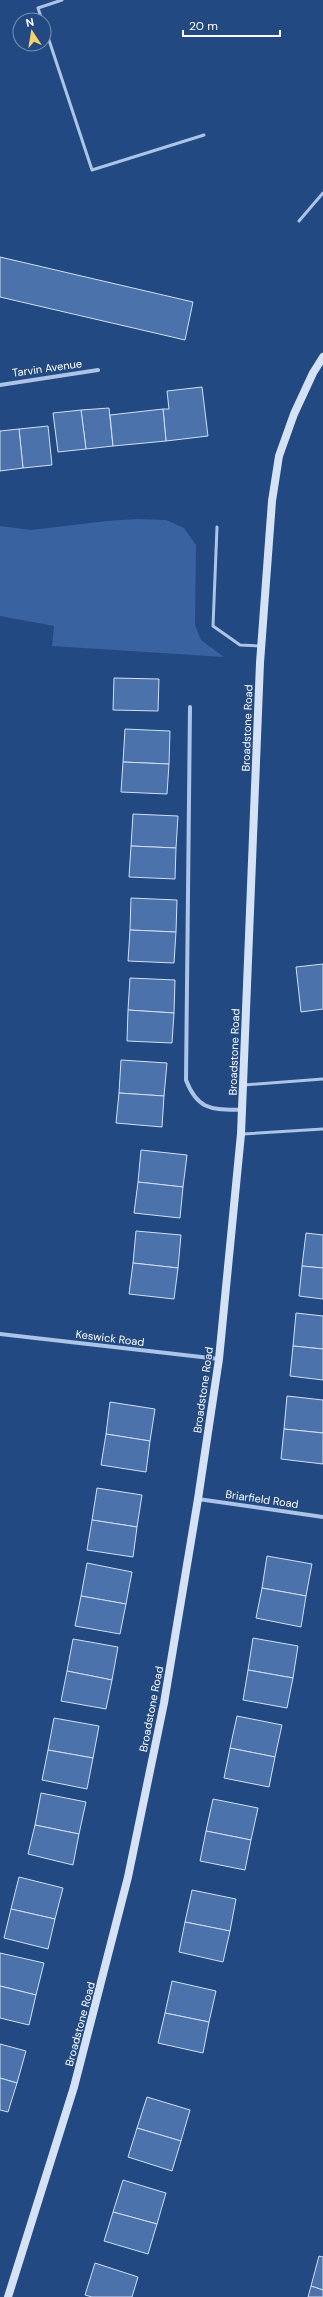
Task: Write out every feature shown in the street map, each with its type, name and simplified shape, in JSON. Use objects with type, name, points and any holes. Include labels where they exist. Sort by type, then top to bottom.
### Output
[{"type":"main road","name":"Broadstone Road","points":[[8,2297],[74,2087],[128,1877],[164,1703],[198,1498],[218,1359],[241,1134],[262,646],[272,501],[279,456],[294,414],[313,372],[323,357]]},
{"type":"street","name":"Tarvin Avenue","points":[[0,384],[98,370]]},
{"type":"street","name":"Broadstone Road","points":[[190,707],[186,1080],[192,1096],[202,1104],[216,1109],[242,1110]]},
{"type":"street","name":"Keswick Road","points":[[0,1334],[218,1359]]},
{"type":"street","name":"Briarfield Road","points":[[198,1498],[323,1517]]},
{"type":"lane","points":[[39,12],[38,8],[62,0]]},
{"type":"lane","points":[[52,49],[92,170],[204,135]]},
{"type":"lane","points":[[299,221],[323,193]]},
{"type":"lane","points":[[217,527],[213,626],[240,645],[262,646]]},
{"type":"lane","points":[[244,1085],[323,1079]]},
{"type":"lane","points":[[241,1134],[323,1129]]},
{"type":"shaded area","points":[[137,519],[166,520],[184,528],[196,545],[195,625],[201,640],[224,657],[52,646],[54,626],[0,616],[0,526],[31,530]]},
{"type":"building","points":[[0,257],[193,302],[185,340],[0,297]]},
{"type":"building","points":[[202,387],[208,436],[166,441],[163,409],[169,409],[167,391]]},
{"type":"building","points":[[109,408],[113,446],[86,449],[81,410]]},
{"type":"building","points":[[163,409],[166,441],[113,446],[110,415]]},
{"type":"building","points":[[81,410],[86,449],[58,452],[53,413]]},
{"type":"building","points":[[48,426],[52,465],[23,468],[19,429]]},
{"type":"building","points":[[19,429],[23,468],[0,471],[0,431]]},
{"type":"building","points":[[114,678],[159,679],[158,711],[113,710]]},
{"type":"building","points":[[125,729],[170,731],[169,764],[123,762]]},
{"type":"building","points":[[123,762],[169,764],[167,794],[121,792]]},
{"type":"building","points":[[133,814],[178,816],[176,848],[131,846]]},
{"type":"building","points":[[131,846],[176,848],[175,879],[129,877]]},
{"type":"building","points":[[131,898],[177,900],[176,932],[130,930]]},
{"type":"building","points":[[130,930],[176,932],[174,963],[128,961]]},
{"type":"building","points":[[323,964],[323,1009],[301,1012],[296,967]]},
{"type":"building","points":[[130,978],[175,980],[174,1013],[128,1010]]},
{"type":"building","points":[[128,1010],[174,1013],[172,1043],[127,1041]]},
{"type":"building","points":[[121,1060],[167,1063],[164,1096],[119,1093]]},
{"type":"building","points":[[119,1093],[164,1096],[162,1127],[116,1123]]},
{"type":"building","points":[[141,1150],[187,1155],[183,1187],[138,1182]]},
{"type":"building","points":[[138,1182],[183,1187],[180,1218],[134,1213]]},
{"type":"building","points":[[136,1231],[181,1235],[178,1268],[133,1263]]},
{"type":"building","points":[[306,1233],[323,1235],[323,1268],[302,1266]]},
{"type":"building","points":[[133,1263],[178,1268],[174,1299],[129,1294]]},
{"type":"building","points":[[302,1266],[323,1268],[323,1299],[299,1296]]},
{"type":"building","points":[[296,1313],[323,1316],[323,1349],[293,1346]]},
{"type":"building","points":[[293,1346],[323,1349],[323,1380],[290,1376]]},
{"type":"building","points":[[287,1396],[323,1400],[323,1433],[284,1429]]},
{"type":"building","points":[[110,1402],[155,1409],[150,1441],[106,1434]]},
{"type":"building","points":[[284,1429],[323,1433],[323,1464],[281,1459]]},
{"type":"building","points":[[106,1434],[150,1441],[146,1472],[101,1465]]},
{"type":"building","points":[[97,1488],[142,1495],[137,1527],[92,1520]]},
{"type":"building","points":[[92,1520],[137,1527],[133,1557],[87,1550]]},
{"type":"building","points":[[267,1556],[312,1564],[306,1596],[262,1588]]},
{"type":"building","points":[[87,1563],[132,1572],[126,1604],[81,1596]]},
{"type":"building","points":[[262,1588],[306,1596],[301,1627],[256,1618]]},
{"type":"building","points":[[81,1596],[126,1604],[120,1634],[75,1626]]},
{"type":"building","points":[[253,1638],[298,1646],[293,1678],[248,1670]]},
{"type":"building","points":[[73,1639],[118,1647],[112,1680],[67,1671]]},
{"type":"building","points":[[248,1670],[293,1678],[287,1708],[243,1700]]},
{"type":"building","points":[[67,1671],[112,1680],[106,1709],[61,1701]]},
{"type":"building","points":[[237,1716],[282,1725],[275,1757],[230,1748]]},
{"type":"building","points":[[54,1718],[99,1726],[93,1758],[48,1750]]},
{"type":"building","points":[[230,1748],[275,1757],[269,1787],[224,1778]]},
{"type":"building","points":[[48,1750],[93,1758],[87,1789],[42,1780]]},
{"type":"building","points":[[41,1793],[86,1802],[79,1834],[35,1825]]},
{"type":"building","points":[[213,1799],[258,1808],[251,1840],[206,1831]]},
{"type":"building","points":[[35,1825],[79,1834],[73,1865],[28,1854]]},
{"type":"building","points":[[206,1831],[251,1840],[245,1870],[200,1861]]},
{"type":"building","points":[[19,1877],[63,1888],[55,1919],[11,1909]]},
{"type":"building","points":[[192,1890],[236,1899],[230,1931],[185,1922]]},
{"type":"building","points":[[11,1909],[55,1919],[48,1949],[4,1938]]},
{"type":"building","points":[[185,1922],[230,1931],[223,1962],[179,1952]]},
{"type":"building","points":[[0,1953],[44,1963],[36,1995],[0,1986]]},
{"type":"building","points":[[172,1981],[216,1991],[209,2022],[165,2013]]},
{"type":"building","points":[[0,1986],[36,1995],[29,2025],[0,2018]]},
{"type":"building","points":[[165,2013],[209,2022],[203,2053],[158,2043]]},
{"type":"building","points":[[0,2044],[26,2051],[17,2083],[0,2078]]},
{"type":"building","points":[[0,2078],[17,2083],[8,2112],[0,2110]]},
{"type":"building","points":[[147,2097],[190,2110],[181,2141],[137,2128]]},
{"type":"building","points":[[137,2128],[181,2141],[172,2171],[128,2157]]},
{"type":"building","points":[[123,2180],[166,2193],[157,2224],[113,2212]]},
{"type":"building","points":[[113,2212],[157,2224],[148,2254],[104,2241]]},
{"type":"building","points":[[319,2256],[323,2257],[323,2290],[311,2286]]},
{"type":"building","points":[[95,2263],[138,2277],[132,2297],[92,2297],[85,2295]]},
{"type":"building","points":[[311,2286],[323,2290],[323,2297],[308,2297]]}]
